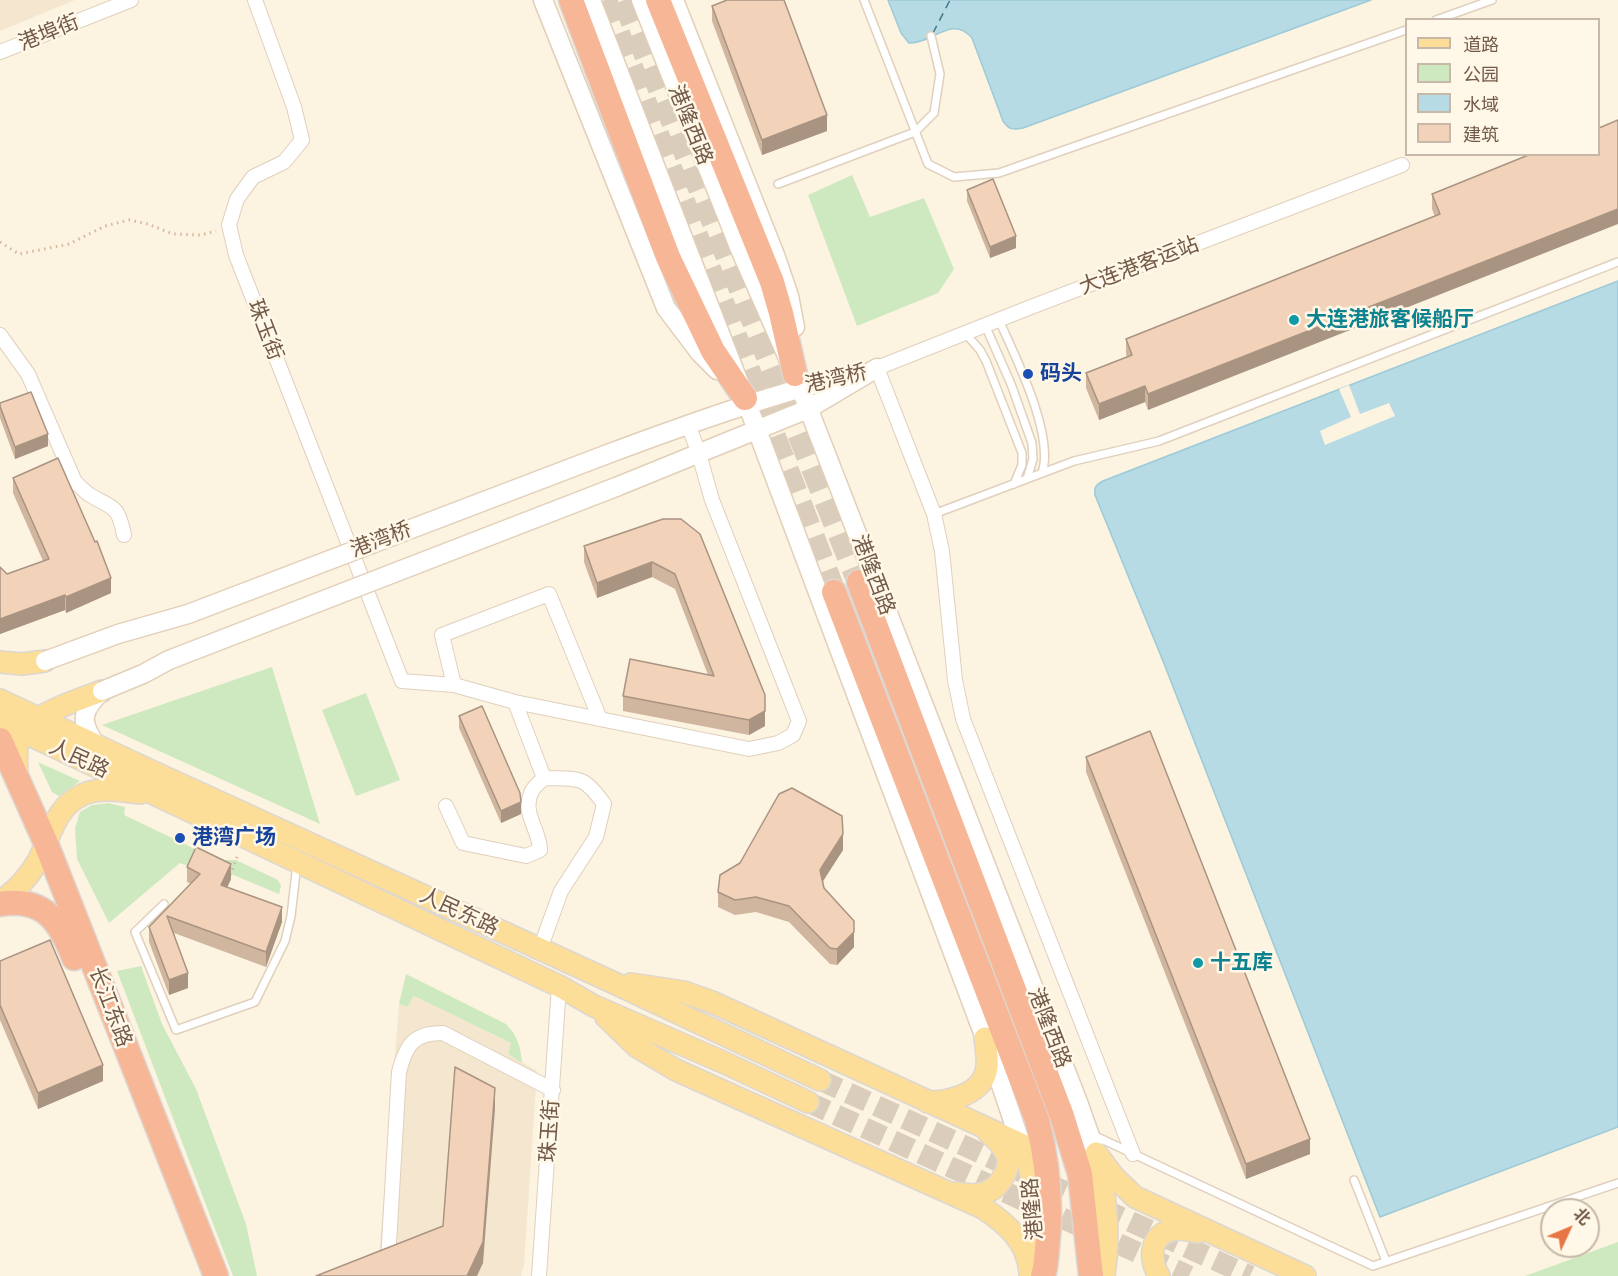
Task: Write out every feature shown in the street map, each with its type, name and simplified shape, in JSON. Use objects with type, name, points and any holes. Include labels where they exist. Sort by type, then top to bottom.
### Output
[{"type":"highway","points":[[571,0],[668,257],[713,351],[746,402]]},
{"type":"highway","points":[[658,0],[772,282],[797,380]]},
{"type":"highway","points":[[859,582],[1086,1144],[1080,1174],[1091,1276]]},
{"type":"highway","points":[[834,592],[1037,1120],[1046,1155],[1050,1194],[1049,1233],[1043,1276]]},
{"type":"highway","name":"长江东路","points":[[0,740],[45,841],[216,1276]]},
{"type":"highway","name":"长江东路","points":[[0,902],[13,902],[42,910],[55,919],[64,932],[199,1276]]},
{"type":"main road","points":[[543,0],[666,308],[700,353],[746,402]]},
{"type":"main road","points":[[591,0],[746,402],[985,1038],[1021,1144]]},
{"type":"main road","name":"港隆西路","points":[[641,0],[739,247],[797,380],[1078,1102],[1078,1128],[1086,1144]]},
{"type":"main road","points":[[674,0],[789,296],[797,336],[797,380]]},
{"type":"main road","name":"港湾桥","points":[[45,662],[118,634],[188,614],[746,402],[797,380],[877,368]]},
{"type":"main road","name":"港湾桥","points":[[102,690],[143,674],[169,660],[616,487],[808,409],[877,368]]},
{"type":"main road","points":[[0,662],[22,664],[45,662]]},
{"type":"main road","points":[[17,777],[18,743],[31,726],[47,713],[102,690]]},
{"type":"main road","points":[[97,746],[87,733],[84,720],[90,702],[102,690]]},
{"type":"main road","name":"人民路","points":[[0,700],[31,726],[158,796]]},
{"type":"main road","name":"人民路","points":[[0,721],[31,726],[97,746]]},
{"type":"main road","name":"人民东路","points":[[97,746],[820,1080]]},
{"type":"main road","points":[[0,902],[14,892],[27,877],[39,859],[56,819],[71,802],[86,793],[107,790],[158,796]]},
{"type":"main road","name":"人民东路","points":[[158,796],[559,986],[594,1006],[808,1102]]},
{"type":"main road","points":[[612,982],[660,987],[684,992],[712,1002],[1021,1144]]},
{"type":"main road","points":[[594,1006],[637,1047],[676,1070],[983,1208],[1002,1221],[1016,1235],[1024,1250],[1030,1276]]},
{"type":"main road","points":[[928,1102],[956,1099],[980,1083],[987,1068],[985,1038]]},
{"type":"main road","points":[[940,1190],[966,1195],[985,1194],[997,1188],[1005,1175],[1008,1160],[1001,1144],[983,1128]]},
{"type":"main road","name":"港隆路","points":[[1021,1144],[1027,1155],[1032,1191],[1037,1248],[1035,1276]]},
{"type":"main road","points":[[1086,1144],[1135,1197],[1305,1276]]},
{"type":"main road","points":[[1086,1144],[1107,1216],[1108,1242],[1104,1276]]},
{"type":"main road","points":[[1159,1276],[1151,1254],[1154,1242],[1166,1232],[1179,1229],[1214,1234]]},
{"type":"street","name":"港埠街","points":[[0,52],[131,0]]},
{"type":"street","points":[[229,225],[237,199],[253,177],[284,162],[302,140],[294,107],[255,0]]},
{"type":"street","name":"大连港客运站","points":[[877,368],[1401,165]]},
{"type":"street","name":"珠玉街","points":[[229,225],[236,255],[402,681],[454,685]]},
{"type":"street","points":[[0,335],[28,374],[75,482],[90,495],[111,505],[121,519],[124,535]]},
{"type":"street","points":[[877,368],[934,514],[942,551],[955,680],[963,719],[1132,1154]]},
{"type":"street","points":[[600,719],[549,594],[442,635],[454,685],[515,702],[748,749],[778,743],[794,735],[799,721],[712,500],[688,424]]},
{"type":"street","points":[[515,702],[544,777]]},
{"type":"street","points":[[446,806],[463,843],[526,856],[540,850],[540,841],[528,812],[531,792],[544,777]]},
{"type":"street","points":[[544,777],[579,779],[592,786],[604,804],[596,837],[561,891],[544,938]]},
{"type":"street","name":"珠玉街","points":[[539,1276],[559,986]]},
{"type":"street","points":[[367,1268],[388,1260],[399,1072],[405,1052],[417,1039],[426,1033],[443,1033],[552,1090]]},
{"type":"lane","points":[[864,0],[928,164],[954,177],[999,173],[1405,31]]},
{"type":"lane","points":[[1442,18],[1492,0]]},
{"type":"lane","points":[[778,184],[915,132],[934,113],[940,74],[931,36]]},
{"type":"lane","points":[[934,514],[1074,461],[1159,441],[1618,262]]},
{"type":"lane","points":[[999,320],[1024,379],[1043,435],[1045,453],[1042,473]]},
{"type":"lane","points":[[985,325],[999,355],[1032,443],[1033,459],[1028,479]]},
{"type":"lane","points":[[965,333],[980,350],[986,361],[1022,453],[1022,465],[1014,484]]},
{"type":"lane","points":[[164,904],[135,932],[176,1030],[255,1002],[285,941],[291,916],[297,861]]},
{"type":"lane","points":[[1086,1144],[1132,1154],[1373,1266],[1618,1183]]},
{"type":"lane","points":[[1354,1180],[1386,1261]]},
{"type":"path","points":[[0,242],[19,254],[69,244],[105,226],[129,220],[148,224],[173,234],[201,235],[229,225]]},
{"type":"path","points":[[229,878],[238,855]]},
{"type":"shaded area","points":[[0,0],[75,0],[0,31]]},
{"type":"shaded area","points":[[414,996],[511,1043],[508,1054],[537,1071],[524,1264],[521,1276],[327,1276],[379,1256],[399,1004],[407,1007]]},
{"type":"green space","points":[[852,175],[870,217],[924,198],[954,269],[938,293],[857,326],[808,195]]},
{"type":"green space","points":[[272,667],[320,824],[102,725]]},
{"type":"green space","points":[[366,693],[400,780],[356,796],[322,710]]},
{"type":"green space","points":[[38,762],[80,781],[59,796],[52,792]]},
{"type":"green space","points":[[108,803],[125,807],[124,815],[218,860],[236,860],[278,880],[281,886],[279,894],[195,859],[191,867],[180,863],[109,923],[77,859],[75,828],[80,812],[92,805]]},
{"type":"green space","points":[[141,966],[162,1024],[196,1089],[246,1224],[257,1276],[233,1276],[117,971]]},
{"type":"green space","points":[[406,974],[506,1024],[518,1042],[522,1063],[508,1054],[511,1043],[414,996],[407,1007],[399,1004]]},
{"type":"green space","points":[[1618,1242],[1618,1276],[1525,1276],[1574,1258],[1600,1258],[1600,1249]]},
{"type":"water","points":[[888,0],[1371,0],[1023,128],[1014,129],[1009,128],[1003,121],[972,38],[964,31],[949,29],[926,39],[909,43],[901,33]]},
{"type":"water","points":[[1618,281],[1618,1127],[1380,1217],[1163,661],[1095,495],[1095,488],[1103,481]]},
{"type":"pier","points":[[1349,385],[1360,414],[1389,403],[1395,416],[1325,445],[1320,431],[1351,417],[1339,389]]},
{"type":"building","points":[[727,0],[784,0],[827,115],[762,140],[712,6]]},
{"type":"building","points":[[1618,120],[1618,209],[1148,394],[1145,386],[1099,404],[1086,373],[1132,355],[1126,339],[1440,214],[1432,194],[1526,156],[1600,156],[1600,128]]},
{"type":"building","points":[[993,179],[1016,236],[990,247],[967,190]]},
{"type":"building","points":[[31,392],[48,434],[15,447],[0,403]]},
{"type":"building","points":[[58,458],[95,542],[97,541],[111,578],[66,597],[65,595],[0,619],[0,567],[7,574],[49,559],[13,478]]},
{"type":"building","points":[[663,519],[681,519],[700,534],[765,695],[765,711],[749,720],[623,696],[630,659],[714,676],[675,574],[652,562],[597,583],[584,546]]},
{"type":"building","points":[[482,706],[520,793],[521,802],[501,811],[459,716]]},
{"type":"building","name":"十五库","points":[[1150,731],[1310,1139],[1246,1164],[1086,757]]},
{"type":"building","points":[[792,788],[842,816],[843,834],[820,870],[824,888],[854,921],[854,932],[837,949],[830,948],[789,906],[756,897],[735,900],[718,892],[720,875],[740,863],[779,794]]},
{"type":"building","points":[[196,847],[231,864],[221,885],[282,907],[266,952],[167,916],[188,973],[169,980],[149,927],[200,874],[187,867]]},
{"type":"building","points":[[50,940],[103,1065],[38,1093],[0,1005],[0,961]]},
{"type":"building","points":[[455,1067],[495,1088],[483,1242],[467,1276],[316,1276],[443,1226]]},
{"type":"ferry route","points":[[933,33],[950,0]]},
{"type":"tunnel","points":[[605,0],[834,592]]},
{"type":"tunnel","points":[[624,0],[859,582]]},
{"type":"tunnel","points":[[820,1080],[1250,1276]]},
{"type":"tunnel","points":[[808,1102],[1189,1276]]},
{"type":"place","name":"大连港旅客候船厅","points":[[1294,320]]},
{"type":"place","name":"码头","points":[[1028,374]]},
{"type":"place","name":"港湾广场","points":[[180,838]]},
{"type":"place","name":"十五库","points":[[1198,963]]}]
